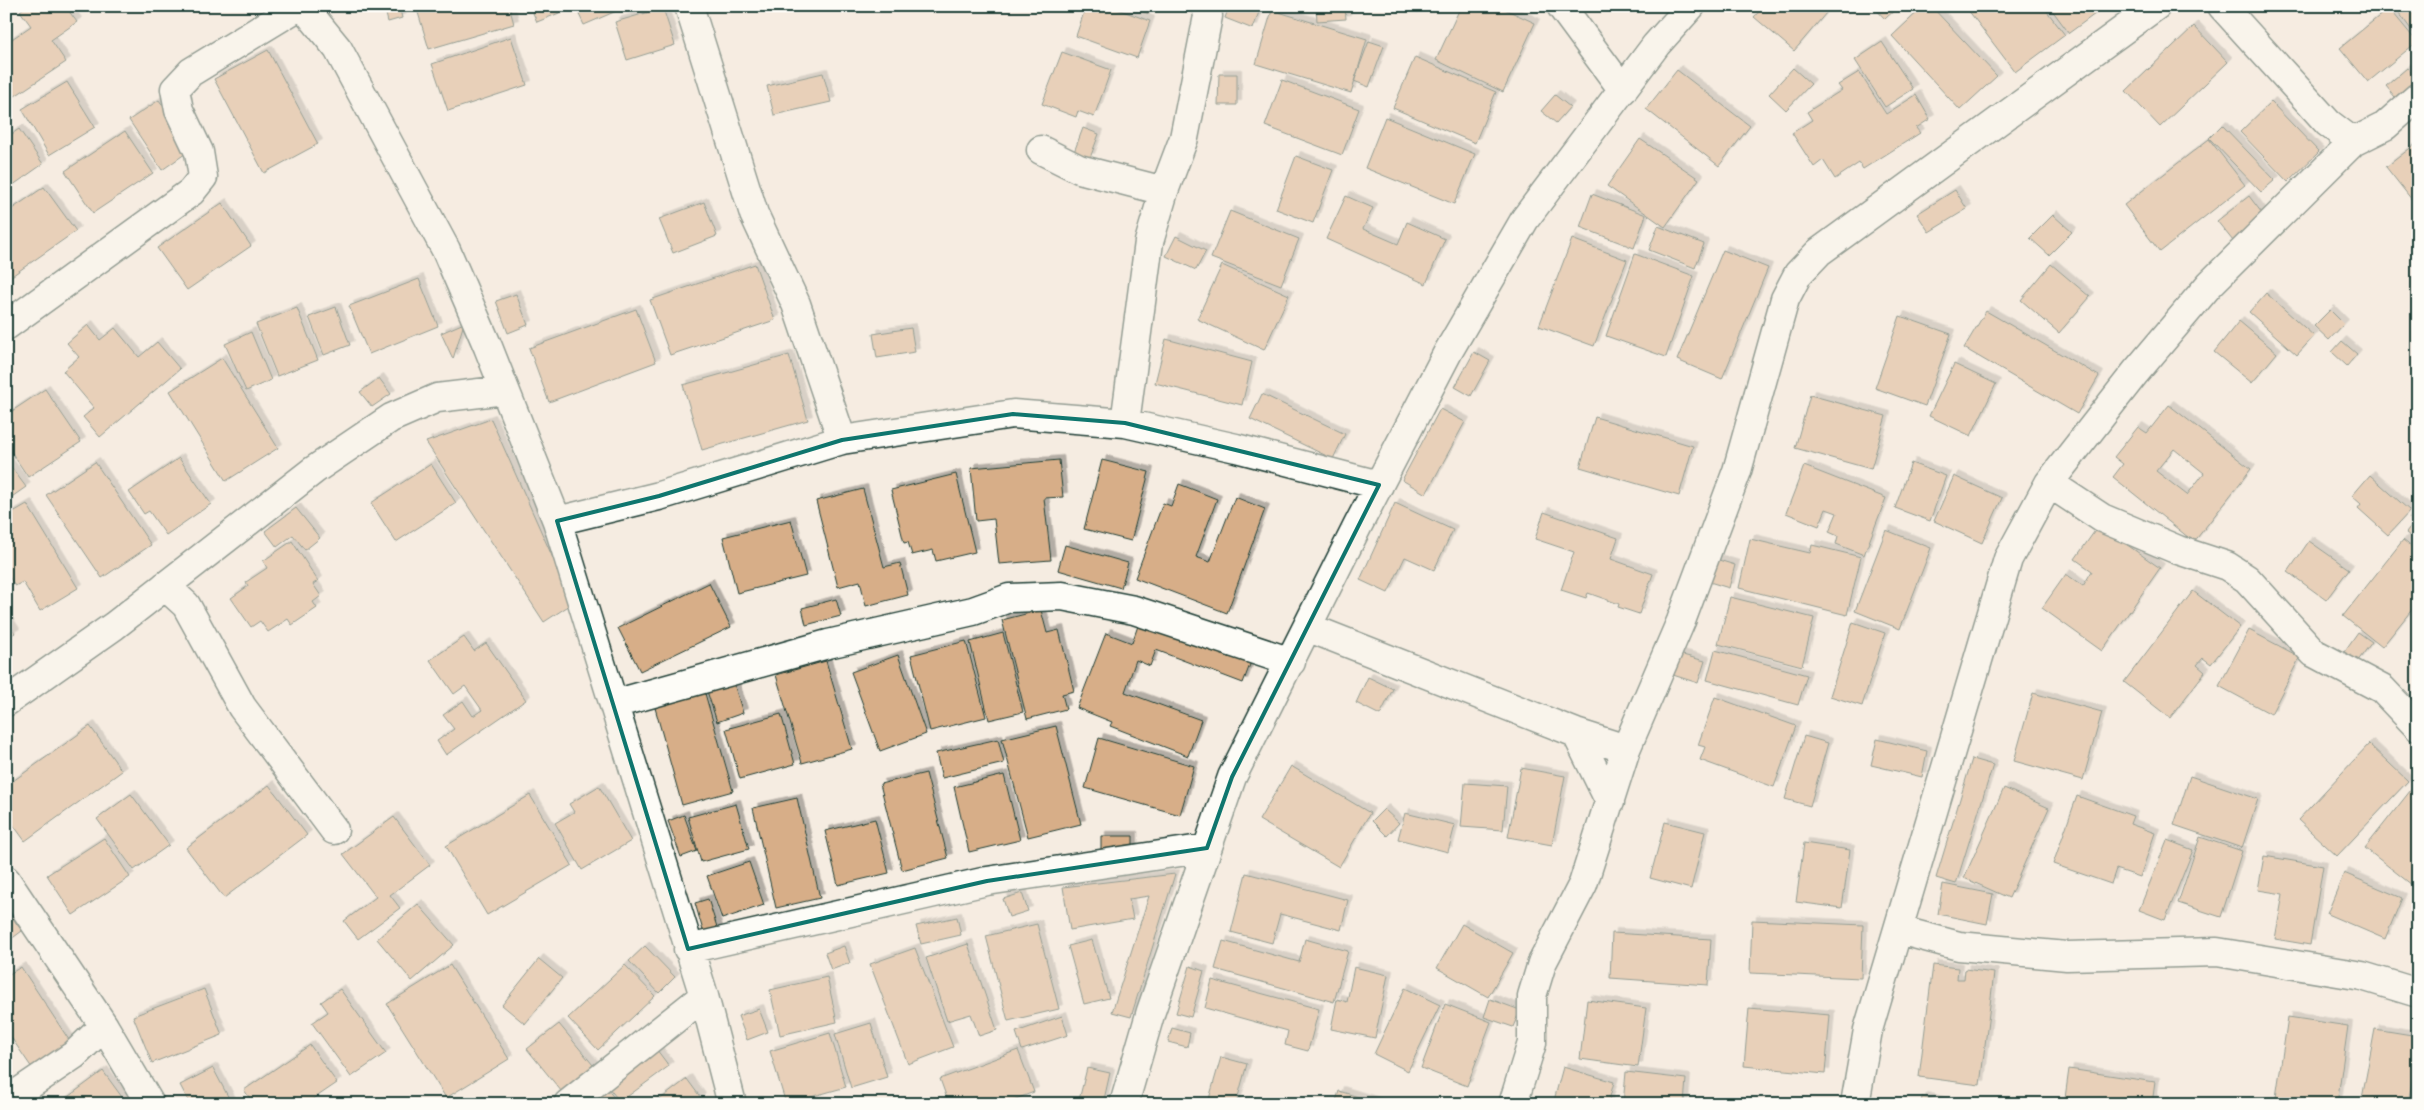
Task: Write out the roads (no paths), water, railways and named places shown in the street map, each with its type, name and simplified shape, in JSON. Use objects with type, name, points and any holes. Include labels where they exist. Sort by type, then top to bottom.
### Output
[{"type":"street","points":[[6,326],[191,192],[202,177],[199,152],[179,110],[176,89],[191,72],[299,6]]},
{"type":"street","points":[[304,6],[338,50],[446,250],[557,522],[704,996],[732,1104]]},
{"type":"street","points":[[688,6],[754,214],[796,304],[842,440]]},
{"type":"street","points":[[1124,423],[1149,242],[1164,191],[1184,138],[1208,16],[1206,6]]},
{"type":"street","points":[[1561,6],[1623,90]]},
{"type":"street","points":[[1124,1104],[1151,1012],[1232,777],[1379,485],[1448,352],[1525,219],[1656,46],[1691,6]]},
{"type":"street","points":[[1513,1104],[1532,1043],[1532,996],[1542,963],[1583,884],[1626,749],[1681,621],[1737,471],[1785,299],[1798,274],[1819,252],[2156,6]]},
{"type":"street","points":[[2222,6],[2328,123],[2353,142]]},
{"type":"street","points":[[1855,1104],[1868,1030],[2008,559],[2049,483],[2135,373],[2210,284],[2353,142],[2384,126],[2418,98]]},
{"type":"street","points":[[1041,150],[1079,169],[1164,191]]},
{"type":"street","points":[[6,702],[114,626],[314,470],[391,418],[437,398],[504,390]]},
{"type":"street","points":[[557,522],[659,496],[842,440],[1013,414],[1124,423],[1236,448],[1379,485]]},
{"type":"street","points":[[2049,483],[2102,518],[2178,550],[2226,566],[2247,579],[2314,653],[2382,689],[2418,727]]},
{"type":"street","points":[[165,586],[186,605],[242,706],[334,830]]},
{"type":"street","points":[[614,704],[828,644],[973,611],[1009,598],[1062,596],[1134,610],[1290,662]]},
{"type":"street","points":[[1307,627],[1576,733],[1626,749]]},
{"type":"street","points":[[1576,733],[1610,802]]},
{"type":"street","points":[[688,949],[986,881],[1208,848]]},
{"type":"street","points":[[6,880],[104,1026],[150,1104]]},
{"type":"street","points":[[1899,930],[1959,946],[2067,956],[2217,952],[2362,976],[2418,993]]},
{"type":"street","points":[[568,1104],[704,996]]},
{"type":"street","points":[[6,1101],[74,1055],[104,1026]]}]
